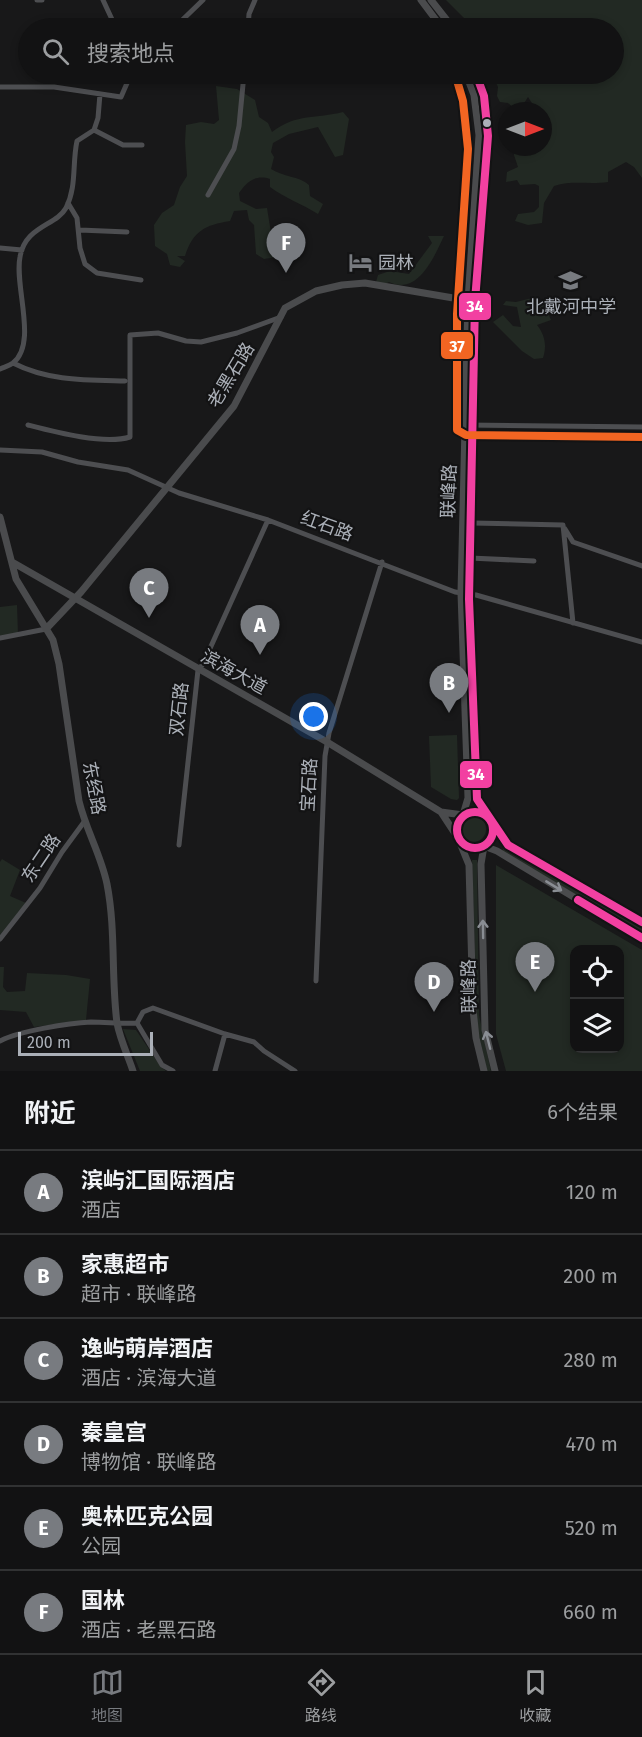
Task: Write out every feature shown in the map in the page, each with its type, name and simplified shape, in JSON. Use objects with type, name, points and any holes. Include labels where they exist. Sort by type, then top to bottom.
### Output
[{"type":"main road","points":[[421,0],[434,18]]},
{"type":"main road","points":[[431,0],[445,18]]},
{"type":"main road","name":"联峰路","points":[[470,84],[474,95],[479,135],[471,301],[470,594],[477,799],[490,819]]},
{"type":"main road","name":"联峰路","points":[[471,301],[488,135],[484,96],[480,84]]},
{"type":"main road","name":"老黑石路","points":[[46,629],[75,599],[234,406],[285,308],[316,291],[365,283],[471,301]]},
{"type":"main road","name":"联峰路","points":[[463,815],[468,798],[461,593],[470,425]]},
{"type":"main road","name":"东经路","points":[[0,518],[16,579],[53,640],[59,664],[79,801],[84,822],[99,856],[107,883],[111,907],[117,1024],[133,1071]]},
{"type":"main road","name":"滨海大道","points":[[12,562],[327,742],[441,812]]},
{"type":"main road","points":[[441,812],[463,815],[474,811],[485,814],[507,845],[642,922]]},
{"type":"main road","points":[[441,812],[461,843],[472,848],[484,846],[642,938]]},
{"type":"main road","points":[[458,838],[456,826],[463,815]]},
{"type":"main road","points":[[484,846],[492,836],[490,819]]},
{"type":"main road","name":"联峰路","points":[[458,838],[470,865],[473,1010],[476,1038],[484,1071]]},
{"type":"main road","name":"联峰路","points":[[484,846],[481,864],[485,1030],[495,1071]]},
{"type":"street","points":[[103,0],[111,18]]},
{"type":"street","points":[[184,18],[203,0]]},
{"type":"street","points":[[249,18],[255,0]]},
{"type":"street","points":[[0,87],[54,87],[121,97],[127,84]]},
{"type":"street","points":[[208,195],[234,149],[243,84]]},
{"type":"street","points":[[0,369],[13,363],[26,340],[19,281],[22,250],[32,234],[64,211],[68,203],[74,182],[77,141],[94,130],[98,118],[100,94]]},
{"type":"street","points":[[94,130],[123,145],[142,145]]},
{"type":"street","points":[[68,203],[77,219],[80,230],[80,248],[86,264],[97,273],[141,280]]},
{"type":"street","points":[[80,230],[128,232]]},
{"type":"street","points":[[0,248],[22,250]]},
{"type":"street","points":[[28,425],[70,435],[122,440],[130,437],[130,335],[158,333],[186,341],[201,342],[237,333],[281,317]]},
{"type":"street","points":[[13,363],[40,374],[69,379],[125,381]]},
{"type":"street","points":[[470,425],[642,427]]},
{"type":"street","name":"红石路","points":[[0,450],[42,452],[78,462],[128,470],[165,487],[268,520],[461,593],[642,642]]},
{"type":"street","name":"双石路","points":[[179,845],[198,670],[203,664],[268,520]]},
{"type":"street","points":[[472,523],[563,525]]},
{"type":"street","points":[[563,525],[573,542],[642,566]]},
{"type":"street","points":[[563,525],[573,623]]},
{"type":"street","points":[[470,558],[534,561]]},
{"type":"street","name":"宝石路","points":[[316,981],[327,742],[382,562]]},
{"type":"street","points":[[0,638],[46,629]]},
{"type":"street","name":"东二路","points":[[0,939],[40,888],[84,822]]},
{"type":"street","points":[[137,1023],[143,1012],[153,1008],[254,1042],[295,1071]]},
{"type":"street","points":[[0,1041],[17,1033],[90,1022],[137,1023]]},
{"type":"street","points":[[137,1023],[162,1065],[173,1071]]},
{"type":"street","points":[[215,1071],[225,1034]]},
{"type":"shaded area","points":[[446,0],[642,0],[642,178],[634,167],[626,162],[608,172],[608,182],[568,183],[554,186],[544,203],[542,223],[528,225],[515,221],[518,214],[534,212],[539,207],[539,186],[520,185],[517,180],[506,182],[507,172],[518,167],[514,156],[552,156],[552,102],[531,102],[528,97],[525,102],[500,102],[497,96],[497,84],[624,84],[624,18],[464,18]]},
{"type":"shaded area","points":[[216,86],[237,89],[255,100],[259,117],[268,123],[272,132],[298,119],[343,112],[349,119],[343,155],[335,157],[318,127],[289,134],[273,143],[271,152],[274,157],[271,169],[309,185],[310,196],[323,204],[318,214],[270,187],[270,179],[256,178],[245,185],[239,193],[240,201],[256,209],[267,208],[272,239],[287,245],[281,255],[264,259],[256,254],[254,225],[249,220],[247,210],[234,211],[230,221],[207,227],[196,235],[185,256],[177,256],[185,261],[180,267],[170,265],[167,254],[155,246],[154,225],[162,213],[174,205],[180,187],[187,176],[186,125],[201,122],[214,124],[219,120]]},
{"type":"shaded area","points":[[428,236],[444,236],[430,263],[417,279],[408,284],[399,285],[389,282],[383,285],[376,282],[378,275],[390,271],[409,274],[432,243]]},
{"type":"shaded area","points":[[536,297],[544,304],[551,320],[537,325],[542,333],[545,349],[543,358],[534,359],[522,351],[493,322],[503,315],[513,326],[521,327],[517,307],[503,305],[506,301],[516,302]]},
{"type":"shaded area","points":[[17,605],[18,634],[0,636],[0,607]]},
{"type":"shaded area","points":[[457,735],[459,798],[457,800],[431,787],[429,736]]},
{"type":"shaded area","points":[[473,816],[482,820],[486,829],[482,838],[473,842],[464,838],[460,829],[464,820]]},
{"type":"shaded area","points":[[504,847],[642,929],[642,934],[502,851]]},
{"type":"shaded area","points":[[2,859],[20,870],[10,896],[26,903],[0,935],[0,862]]},
{"type":"shaded area","points":[[472,860],[477,860],[479,1015],[491,1071],[487,1071],[478,1032]]},
{"type":"shaded area","points":[[496,865],[642,950],[642,1071],[506,1071],[496,1034]]},
{"type":"shaded area","points":[[0,967],[4,967],[3,987],[7,992],[25,991],[27,973],[90,979],[86,1020],[34,1027],[26,1012],[0,1010]]},
{"type":"shaded area","points":[[123,1029],[136,1030],[166,1071],[140,1071]]},
{"type":"transit line","name":"37","points":[[458,84],[463,101],[468,149],[457,314],[457,430],[466,435],[642,437]]},
{"type":"transit line","name":"34","points":[[480,84],[484,96],[488,136],[475,301],[469,599],[477,799],[508,845],[642,922]]},
{"type":"transit line","name":"34","points":[[475,812],[488,817],[493,830],[488,843],[475,848],[462,843],[457,830],[462,817],[475,812]]},
{"type":"transit line","name":"34","points":[[578,900],[642,938]]},
{"type":"place","name":"园林","points":[[360,263]]},
{"type":"place","name":"国林","points":[[286,273]]},
{"type":"place","name":"北戴河中学","points":[[571,281]]},
{"type":"place","name":"逸屿萌岸酒店","points":[[149,618]]},
{"type":"place","name":"滨屿汇国际酒店","points":[[260,655]]},
{"type":"place","name":"家惠超市","points":[[449,713]]},
{"type":"place","name":"奥林匹克公园","points":[[535,992]]},
{"type":"place","name":"秦皇宫","points":[[434,1012]]}]
